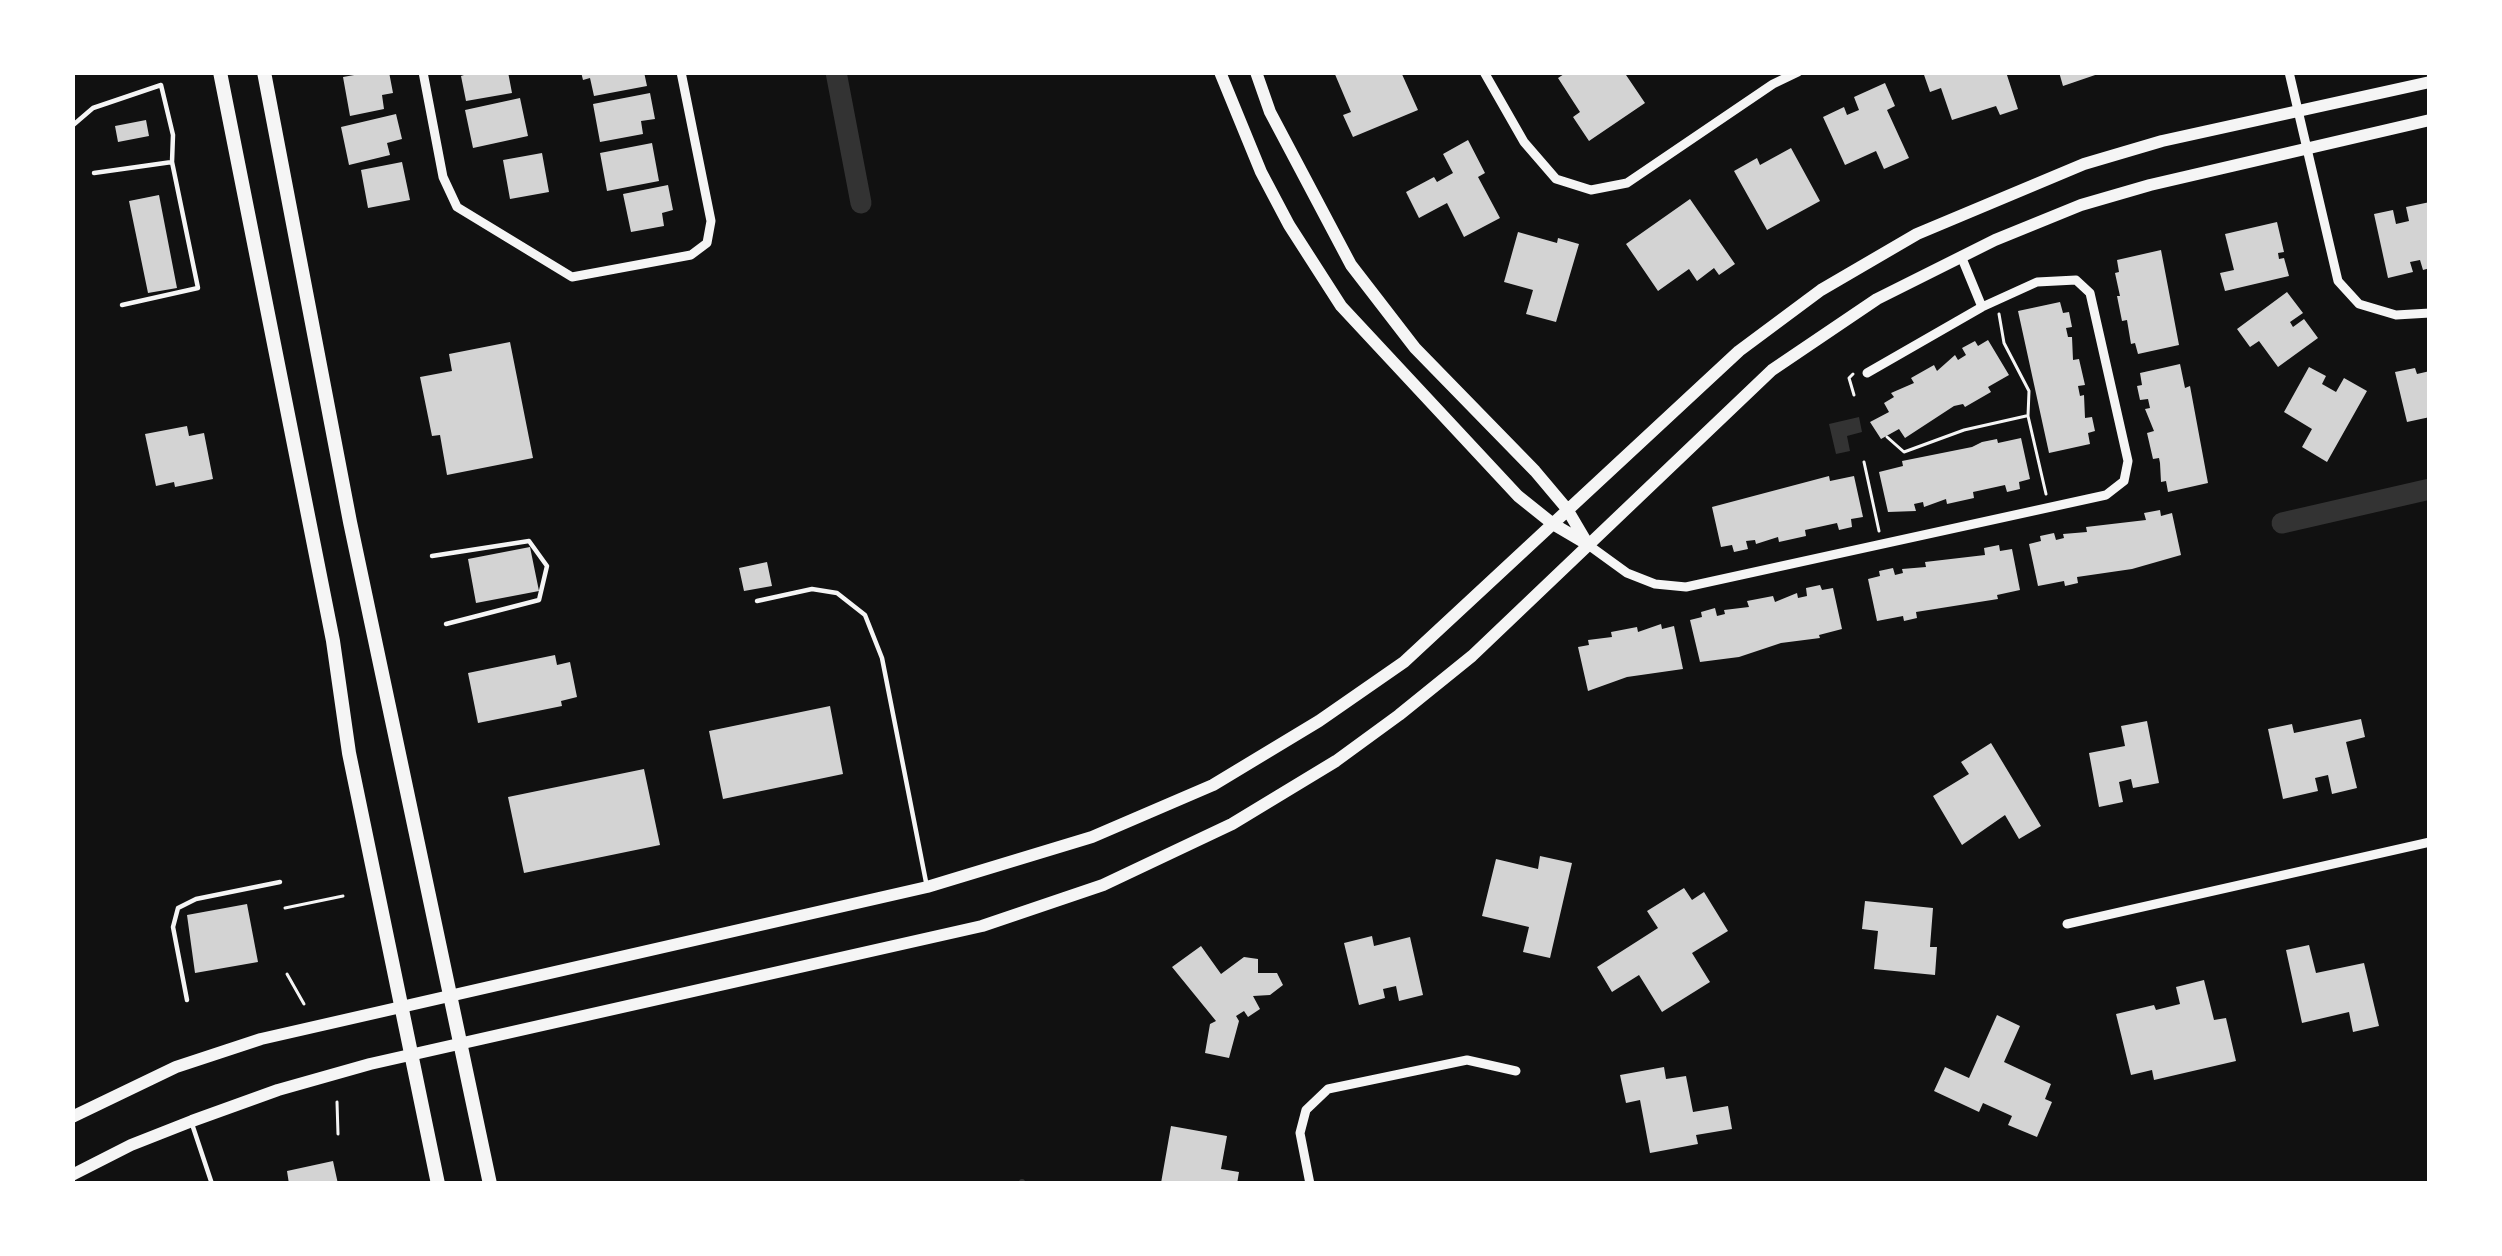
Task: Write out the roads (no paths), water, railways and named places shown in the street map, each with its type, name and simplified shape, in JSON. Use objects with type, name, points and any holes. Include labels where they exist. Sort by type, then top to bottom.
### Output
[{"type":"main road","points":[[220,72],[333,641],[349,753],[438,1184]]},
{"type":"main road","points":[[264,72],[355,545],[490,1184]]},
{"type":"street","points":[[423,72],[443,177],[457,207],[572,278],[691,255],[707,243],[711,221],[681,72]]},
{"type":"street","points":[[1220,72],[1288,225],[1341,306],[1519,496],[1627,573],[1655,584],[1686,586],[2106,495],[2124,481],[2128,461],[2090,293],[2076,280],[2037,282],[1982,307],[1867,373]]},
{"type":"street","points":[[1256,72],[1312,198],[1384,310],[1567,509],[1587,544]]},
{"type":"street","points":[[1484,72],[1524,142],[1556,179],[1591,190],[1628,182],[1798,72]]},
{"type":"street","points":[[2289,72],[2338,281],[2359,304],[2396,314],[2430,313]]},
{"type":"street","points":[[72,1117],[176,1067],[261,1040],[927,887],[1092,837],[1213,784],[1404,662],[1702,381],[1822,290],[1917,234],[2084,164],[2430,82]]},
{"type":"street","points":[[72,1175],[131,1144],[278,1090],[412,1055],[982,926],[1103,885],[1232,824],[1336,761],[1472,656],[1772,370],[1877,299],[1961,256],[2081,206],[2150,185],[2430,120]]},
{"type":"street","points":[[1961,256],[1982,307]]},
{"type":"street","points":[[2066,924],[2430,842]]},
{"type":"street","points":[[1310,1184],[1300,1133],[1306,1110],[1328,1089],[1467,1060],[1516,1071]]},
{"type":"lane","points":[[72,126],[94,108],[161,85],[198,288],[122,305]]},
{"type":"lane","points":[[94,173],[172,162]]},
{"type":"lane","points":[[432,556],[529,542],[547,566],[538,600],[446,624]]},
{"type":"lane","points":[[758,601],[812,589],[837,592],[865,615],[882,658],[927,887]]},
{"type":"lane","points":[[187,1000],[173,927],[178,908],[196,899],[280,882]]},
{"type":"lane","points":[[191,1121],[212,1184]]},
{"type":"waterway","points":[[836,72],[861,203]]},
{"type":"waterway","points":[[2282,523],[2430,489]]}]
